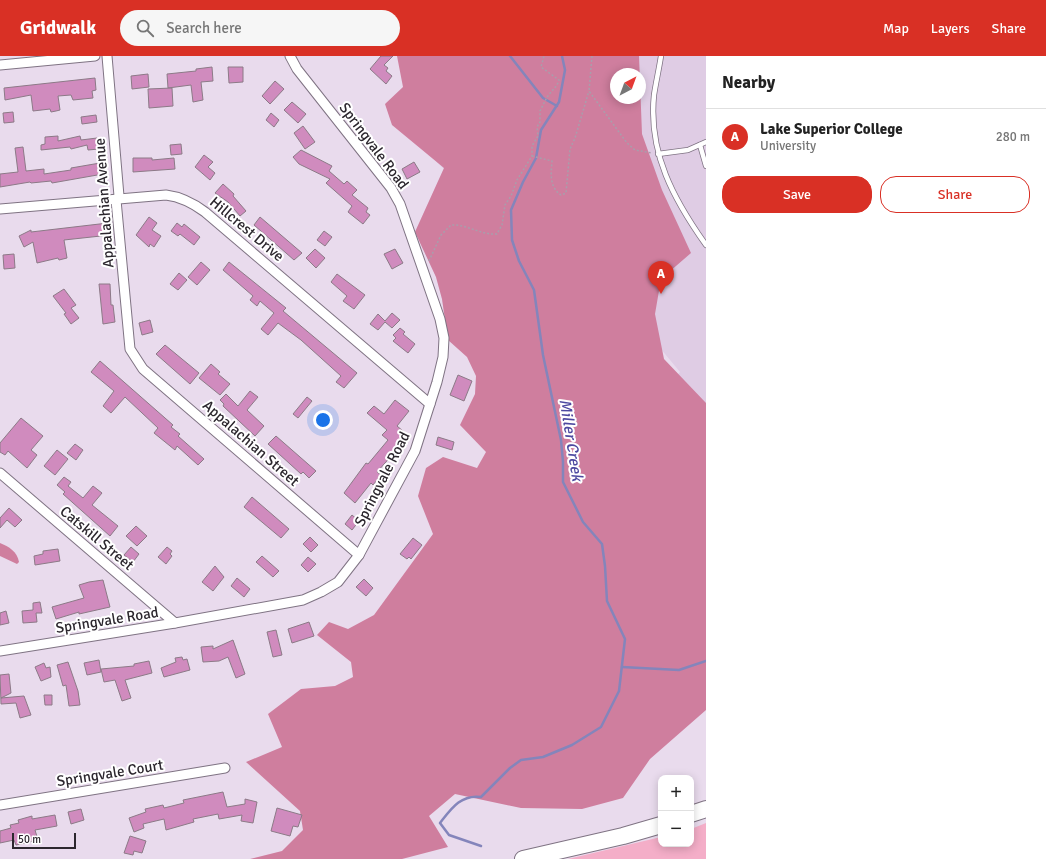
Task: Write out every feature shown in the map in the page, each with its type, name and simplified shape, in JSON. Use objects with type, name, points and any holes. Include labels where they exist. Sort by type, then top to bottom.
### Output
[{"type":"highway","points":[[694,813],[706,809]]},
{"type":"highway","points":[[523,859],[623,836],[658,826]]},
{"type":"street","points":[[0,65],[95,56]]},
{"type":"street","name":"Appalachian Avenue","points":[[107,56],[119,196],[116,200],[130,349]]},
{"type":"street","name":"Springvale Road","points":[[0,651],[176,623],[303,600],[321,592],[338,582],[359,554],[415,451],[443,357],[444,338],[440,319],[400,204],[391,188],[297,69],[290,56]]},
{"type":"street","name":"Hillcrest Drive","points":[[0,210],[166,196],[178,196],[192,202],[206,212],[430,404]]},
{"type":"street","name":"Appalachian Street","points":[[130,349],[143,369],[359,554]]},
{"type":"street","name":"Catskill Street","points":[[0,473],[176,623]]},
{"type":"street","name":"Springvale Court","points":[[0,805],[225,768]]},
{"type":"lane","points":[[661,56],[654,101],[654,127],[658,154],[663,173],[674,197],[706,245]]},
{"type":"lane","points":[[658,154],[688,150],[706,142]]},
{"type":"lane","points":[[700,145],[706,166]]},
{"type":"path","points":[[424,272],[441,235],[451,225],[462,224],[488,235],[497,234],[502,225],[505,205],[511,196],[517,180],[532,156],[532,146],[538,136],[537,126],[540,122],[540,110],[547,97],[558,85],[559,80],[541,67],[544,56]]},
{"type":"path","points":[[532,156],[552,161],[550,176],[558,192],[561,194],[566,193],[570,149],[575,138],[589,91],[592,56]]},
{"type":"path","points":[[589,91],[627,143],[642,153],[658,154]]},
{"type":"shaded area","points":[[397,56],[639,56],[640,68],[610,68],[610,104],[641,104],[642,134],[662,190],[691,253],[661,279],[655,314],[664,359],[706,403],[706,710],[650,759],[623,798],[582,809],[521,808],[455,794],[429,816],[448,847],[402,859],[250,859],[282,851],[303,830],[300,811],[246,762],[282,747],[268,714],[301,689],[335,686],[353,677],[351,662],[317,635],[329,622],[348,629],[374,615],[433,534],[418,496],[426,468],[443,457],[477,468],[486,452],[460,425],[475,394],[476,376],[467,357],[448,340],[442,299],[436,277],[415,232],[444,168],[392,125],[385,104],[403,87]]},
{"type":"shaded area","points":[[460,56],[706,56],[706,531],[634,422],[680,372],[587,260],[448,340],[442,299],[436,277],[415,232],[444,169],[437,162]]},
{"type":"shaded area","points":[[0,543],[14,552],[19,562],[17,564],[0,556]]},
{"type":"shaded area","points":[[706,823],[706,859],[568,859],[658,838],[658,847],[694,847],[694,828]]},
{"type":"building","points":[[381,56],[393,56],[384,65],[388,68],[386,71],[392,76],[386,84],[370,69]]},
{"type":"building","points":[[212,67],[213,81],[201,82],[203,100],[193,102],[191,85],[168,88],[167,74],[196,71],[196,69]]},
{"type":"building","points":[[228,67],[243,67],[243,82],[229,83]]},
{"type":"building","points":[[148,74],[149,87],[132,89],[131,76]]},
{"type":"building","points":[[95,78],[96,90],[92,91],[93,98],[73,100],[71,95],[58,96],[60,110],[56,111],[51,112],[50,109],[33,111],[31,95],[5,100],[4,88]]},
{"type":"building","points":[[275,81],[284,89],[270,104],[262,96]]},
{"type":"building","points":[[172,88],[173,106],[149,108],[148,89]]},
{"type":"building","points":[[292,102],[306,114],[298,123],[284,110]]},
{"type":"building","points":[[13,112],[14,122],[4,123],[3,113]]},
{"type":"building","points":[[271,113],[279,120],[274,127],[266,120]]},
{"type":"building","points":[[96,115],[97,122],[82,124],[81,117]]},
{"type":"building","points":[[303,126],[315,142],[305,149],[294,133]]},
{"type":"building","points":[[58,136],[58,141],[80,136],[81,140],[97,138],[99,149],[88,150],[87,145],[71,149],[70,147],[41,150],[41,145],[45,144],[45,137]]},
{"type":"building","points":[[181,144],[182,154],[171,155],[170,145]]},
{"type":"building","points":[[23,147],[26,171],[44,169],[44,174],[71,170],[71,168],[100,163],[103,174],[52,183],[51,181],[30,182],[0,187],[0,174],[18,172],[15,148]]},
{"type":"building","points":[[301,150],[332,166],[329,171],[344,184],[347,181],[357,190],[352,195],[368,208],[366,212],[370,215],[363,224],[348,212],[352,206],[326,183],[330,179],[299,164],[293,157]]},
{"type":"building","points":[[204,155],[213,162],[208,167],[215,173],[210,180],[195,167]]},
{"type":"building","points":[[133,158],[152,158],[152,160],[174,158],[175,169],[133,172]]},
{"type":"building","points":[[414,162],[420,172],[407,179],[402,169]]},
{"type":"building","points":[[223,184],[234,194],[233,196],[246,211],[240,216],[228,202],[215,193]]},
{"type":"building","points":[[149,217],[157,223],[152,230],[161,236],[154,247],[150,244],[149,247],[136,235]]},
{"type":"building","points":[[260,217],[302,253],[294,260],[254,225]]},
{"type":"building","points":[[108,223],[110,235],[64,240],[67,258],[59,260],[58,258],[37,263],[33,242],[24,247],[19,236],[31,230],[31,232]]},
{"type":"building","points":[[177,223],[182,227],[184,224],[200,237],[194,245],[180,234],[178,236],[171,231]]},
{"type":"building","points":[[324,231],[332,237],[325,246],[317,240]]},
{"type":"building","points":[[315,249],[325,258],[316,268],[306,258]]},
{"type":"building","points":[[395,249],[403,263],[392,269],[384,254]]},
{"type":"building","points":[[14,254],[15,268],[4,269],[3,255]]},
{"type":"building","points":[[201,262],[210,270],[197,285],[188,277]]},
{"type":"building","points":[[229,262],[286,308],[283,311],[357,373],[344,388],[336,382],[341,376],[301,340],[278,323],[268,335],[261,329],[274,313],[260,301],[257,306],[250,300],[253,296],[223,270]]},
{"type":"building","points":[[179,273],[187,280],[178,290],[170,284]]},
{"type":"building","points":[[337,274],[365,295],[354,309],[343,301],[347,296],[331,282]]},
{"type":"building","points":[[99,284],[110,284],[111,305],[113,305],[115,322],[103,324]]},
{"type":"building","points":[[64,289],[76,305],[71,308],[79,318],[71,324],[64,314],[66,313],[53,296]]},
{"type":"building","points":[[392,313],[400,320],[392,328],[385,322],[378,330],[370,324],[378,314],[385,321]]},
{"type":"building","points":[[150,320],[153,332],[142,335],[139,323]]},
{"type":"building","points":[[400,328],[405,332],[403,334],[415,344],[408,353],[393,341],[396,338],[393,335]]},
{"type":"building","points":[[165,345],[199,373],[190,384],[156,354]]},
{"type":"building","points":[[100,361],[173,425],[171,427],[180,434],[178,436],[204,459],[198,465],[177,446],[175,450],[154,433],[158,428],[125,397],[111,413],[103,406],[114,391],[91,372]]},
{"type":"building","points":[[211,364],[220,372],[218,374],[230,384],[220,395],[199,378]]},
{"type":"building","points":[[458,375],[472,381],[464,401],[450,395]]},
{"type":"building","points":[[250,391],[258,397],[247,410],[264,426],[255,436],[223,406],[224,404],[220,400],[226,394],[238,406]]},
{"type":"building","points":[[307,397],[312,401],[298,418],[293,414]]},
{"type":"building","points":[[395,400],[409,411],[397,426],[409,436],[377,472],[381,475],[373,485],[371,483],[355,503],[344,493],[366,463],[368,464],[388,440],[382,435],[387,430],[367,413],[374,406],[384,414]]},
{"type":"building","points":[[21,418],[43,436],[31,450],[37,455],[27,468],[8,451],[5,455],[0,452],[0,443]]},
{"type":"building","points":[[276,436],[316,471],[309,478],[303,472],[301,474],[268,444]]},
{"type":"building","points":[[438,437],[454,442],[452,450],[436,445]]},
{"type":"building","points":[[75,444],[83,450],[76,460],[67,453]]},
{"type":"building","points":[[57,450],[68,459],[55,475],[44,466]]},
{"type":"building","points":[[64,477],[71,482],[68,486],[83,498],[93,486],[102,493],[92,505],[118,526],[110,536],[63,494],[65,492],[57,485]]},
{"type":"building","points":[[252,497],[289,529],[281,538],[244,507]]},
{"type":"building","points":[[9,508],[22,520],[15,527],[7,520],[0,528],[0,518]]},
{"type":"building","points":[[352,515],[359,521],[352,530],[345,524]]},
{"type":"building","points":[[136,526],[147,536],[137,546],[126,536]]},
{"type":"building","points":[[310,537],[318,545],[311,552],[303,544]]},
{"type":"building","points":[[413,538],[422,545],[411,559],[409,557],[407,559],[400,554]]},
{"type":"building","points":[[131,547],[139,554],[133,562],[124,555]]},
{"type":"building","points":[[167,547],[172,551],[170,554],[172,556],[166,564],[158,557]]},
{"type":"building","points":[[58,549],[60,561],[35,565],[34,556],[43,554],[43,551]]},
{"type":"building","points":[[262,556],[279,571],[273,577],[256,562]]},
{"type":"building","points":[[308,557],[316,564],[308,572],[301,565]]},
{"type":"building","points":[[215,566],[224,577],[213,591],[202,582]]},
{"type":"building","points":[[237,578],[250,589],[244,597],[231,586]]},
{"type":"building","points":[[364,579],[373,588],[366,596],[356,587]]},
{"type":"building","points":[[103,580],[110,607],[79,614],[79,612],[56,619],[52,607],[84,598],[79,585]]},
{"type":"building","points":[[40,602],[42,613],[36,613],[37,622],[23,623],[22,611],[33,610],[33,603]]},
{"type":"building","points":[[6,611],[9,623],[0,625],[0,613]]},
{"type":"building","points":[[309,622],[314,636],[292,643],[288,629]]},
{"type":"building","points":[[276,630],[282,655],[273,657],[267,632]]},
{"type":"building","points":[[233,640],[245,674],[236,678],[228,657],[219,661],[203,662],[201,647],[213,646],[213,649]]},
{"type":"building","points":[[182,657],[183,660],[187,659],[190,670],[164,677],[161,668],[176,662],[175,658]]},
{"type":"building","points":[[99,660],[101,672],[87,675],[84,663]]},
{"type":"building","points":[[149,661],[152,673],[125,680],[131,698],[122,701],[115,680],[104,682],[101,669],[134,666],[134,664]]},
{"type":"building","points":[[68,662],[78,691],[80,705],[69,706],[66,685],[63,686],[57,665]]},
{"type":"building","points":[[44,663],[46,668],[50,667],[51,677],[41,681],[35,667]]},
{"type":"building","points":[[9,674],[11,693],[1,698],[24,696],[31,715],[20,718],[16,703],[1,704],[0,675]]},
{"type":"building","points":[[44,695],[52,695],[52,705],[45,705]]},
{"type":"building","points":[[223,792],[227,807],[245,804],[245,799],[257,802],[253,823],[241,821],[242,815],[219,819],[218,814],[193,819],[194,822],[166,830],[164,819],[143,824],[144,828],[134,832],[129,818],[146,812],[145,809],[163,805],[164,808],[184,803],[183,800]]},
{"type":"building","points":[[277,808],[302,815],[298,827],[293,826],[290,836],[271,831]]},
{"type":"building","points":[[81,809],[84,820],[71,824],[68,812]]},
{"type":"building","points":[[55,815],[57,826],[35,830],[38,840],[16,845],[14,840],[0,843],[0,831],[11,828],[10,825],[19,823],[18,820],[32,816],[32,819]]},
{"type":"building","points":[[130,836],[146,841],[142,853],[134,851],[133,855],[124,853]]},
{"type":"waterway","points":[[510,56],[543,98],[557,106]]},
{"type":"waterway","name":"Miller Creek","points":[[481,846],[449,835],[440,823],[462,800],[481,797],[510,768],[521,760],[543,757],[572,745],[601,727],[619,691],[625,639],[607,601],[602,544],[583,522],[563,482],[561,440],[543,355],[534,290],[519,261],[512,240],[511,210],[523,182],[536,158],[541,130],[559,102],[565,70],[562,56]]},
{"type":"waterway","points":[[622,667],[679,670],[706,661]]},
{"type":"place","name":"Lake Superior College","points":[[661,294]]}]
